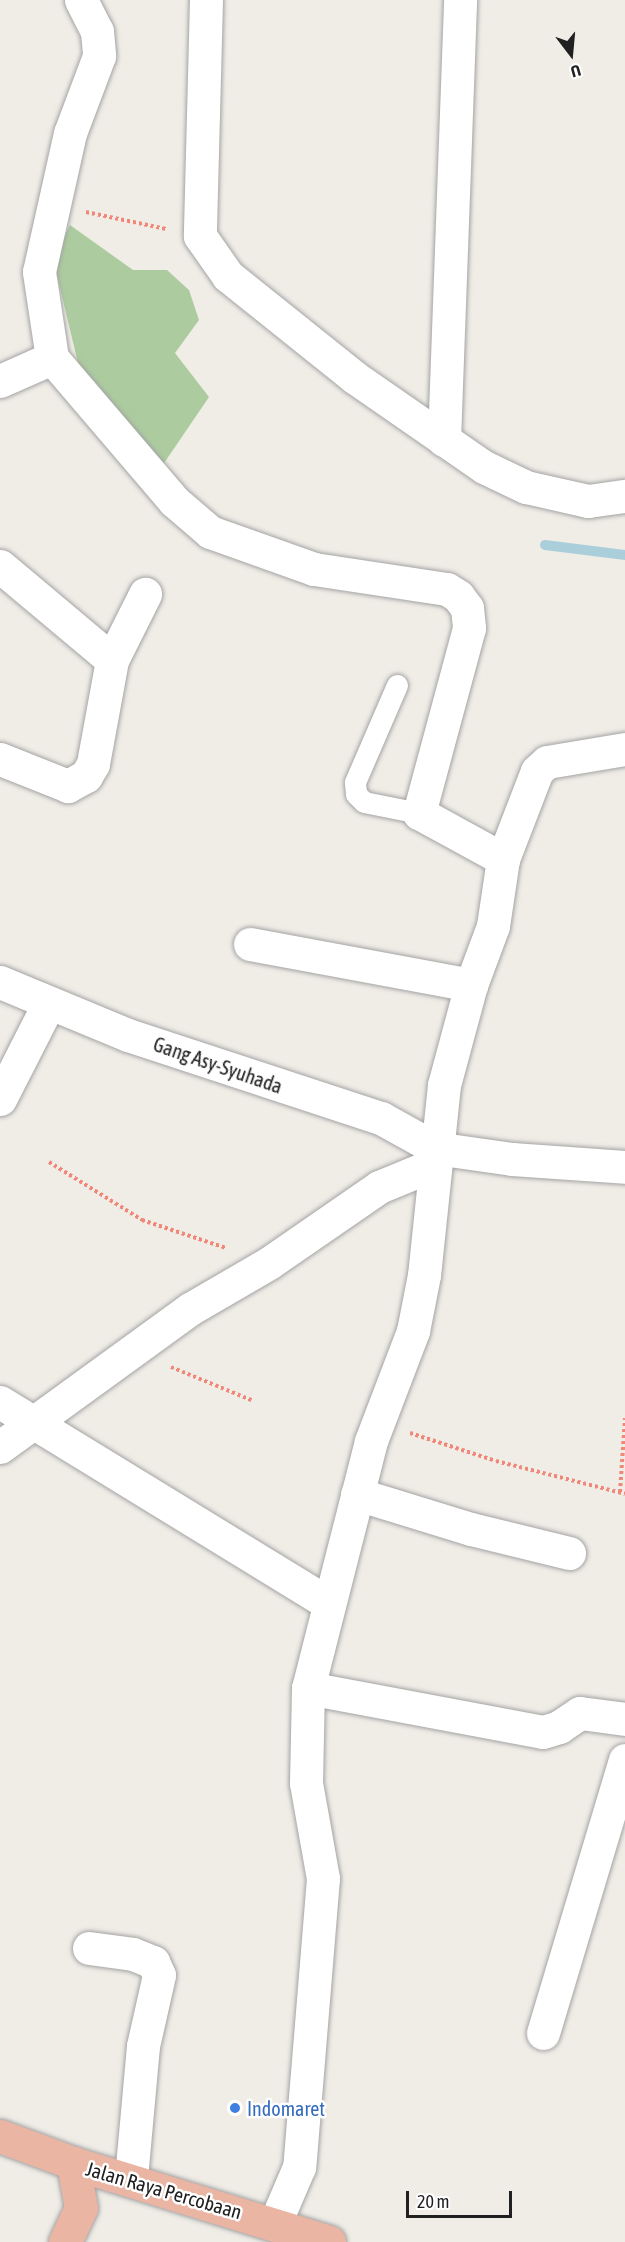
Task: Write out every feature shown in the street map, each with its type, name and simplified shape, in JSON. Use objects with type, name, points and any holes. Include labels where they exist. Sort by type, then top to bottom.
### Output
[{"type":"highway","name":"Jalan Raya Percobaan","points":[[0,2136],[74,2163],[275,2223],[329,2242]]},
{"type":"highway","points":[[65,2242],[81,2208],[74,2163]]},
{"type":"street","points":[[81,0],[97,31],[99,56],[70,133],[39,272],[52,358],[174,501],[210,532],[314,569],[447,589],[458,596],[467,608],[469,628],[419,813],[503,859]]},
{"type":"street","points":[[206,0],[200,236],[228,276],[354,377],[444,440],[526,487],[588,501],[625,496]]},
{"type":"street","points":[[444,440],[460,0]]},
{"type":"street","points":[[0,381],[52,358]]},
{"type":"street","points":[[0,566],[112,660]]},
{"type":"street","points":[[3,766],[68,786],[86,776],[93,764],[112,660],[145,594]]},
{"type":"street","points":[[275,2223],[299,2168],[323,1878],[306,1783],[308,1688],[357,1494],[378,1422],[413,1331],[424,1275],[444,1085],[471,985],[493,926],[503,859],[537,771],[547,762],[625,749]]},
{"type":"street","points":[[250,944],[471,985]]},
{"type":"street","name":"Gang Asy-Syuhada","points":[[0,982],[49,1003],[284,1089],[381,1118],[435,1156]]},
{"type":"street","points":[[0,1099],[49,1003]]},
{"type":"street","points":[[0,1447],[190,1309],[269,1263],[379,1187],[435,1156],[625,1167]]},
{"type":"street","points":[[0,1402],[29,1424],[329,1604]]},
{"type":"street","points":[[357,1494],[471,1529],[569,1553]]},
{"type":"street","points":[[308,1688],[534,1731],[559,1727],[580,1713],[625,1719]]},
{"type":"street","points":[[543,2033],[625,1760]]},
{"type":"street","points":[[89,1948],[133,1954],[153,1962],[159,1975],[143,2046],[131,2179]]},
{"type":"lane","points":[[397,684],[355,782],[356,794],[364,802],[419,813]]},
{"type":"path","points":[[53,205],[200,236]]},
{"type":"path","points":[[49,1162],[142,1220],[269,1263]]},
{"type":"path","points":[[132,1350],[251,1400]]},
{"type":"path","points":[[378,1422],[496,1461],[622,1493],[625,1418]]},
{"type":"green space","points":[[70,225],[133,270],[167,270],[189,290],[199,320],[175,353],[209,397],[156,475],[78,363],[53,259]]},
{"type":"waterway","points":[[545,545],[625,555]]},
{"type":"place","name":"Indomaret","points":[[235,2108]]}]
